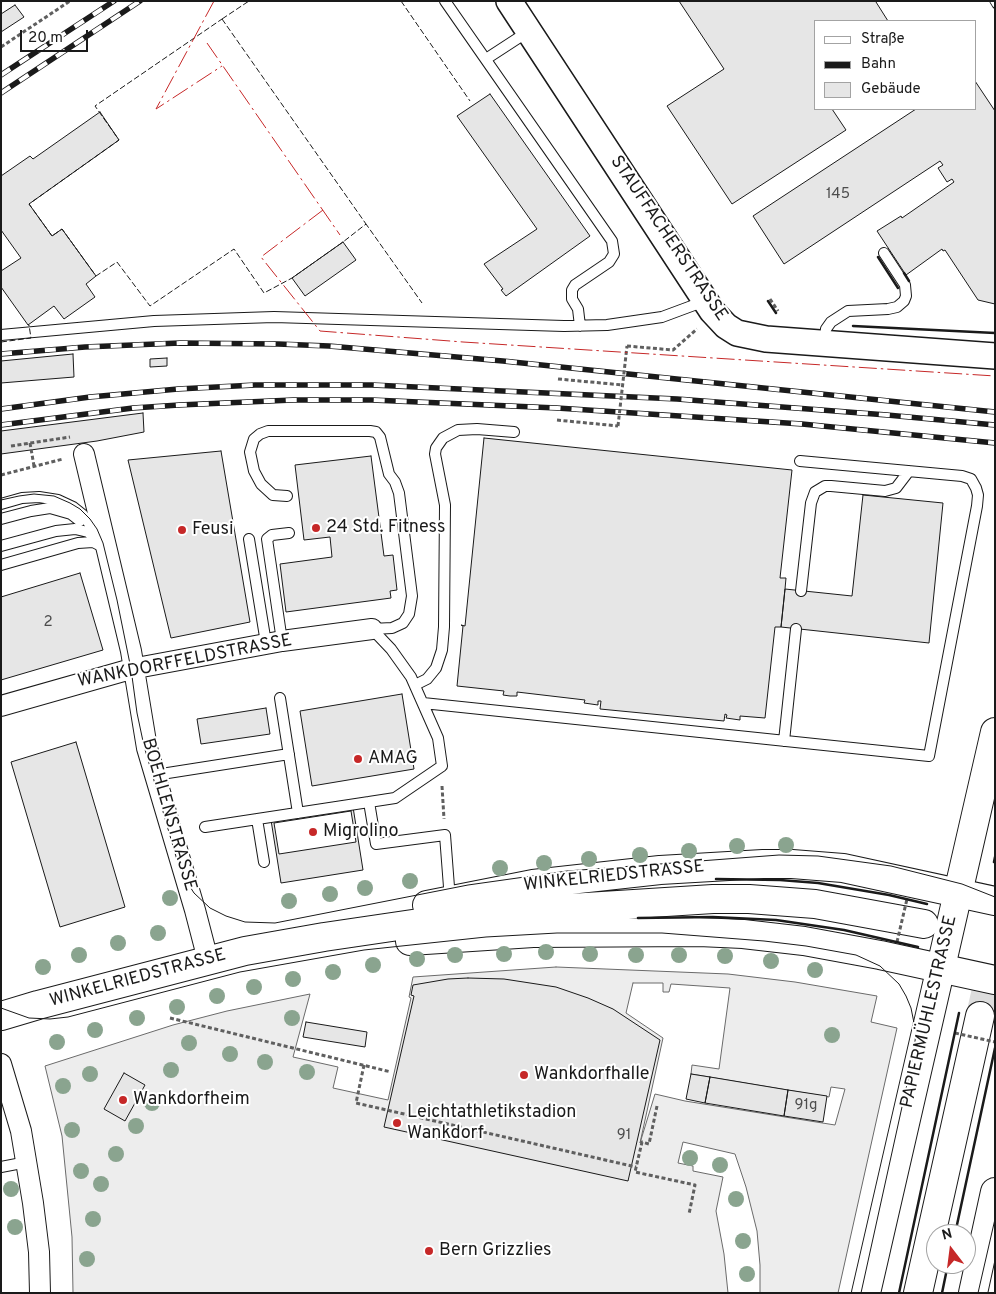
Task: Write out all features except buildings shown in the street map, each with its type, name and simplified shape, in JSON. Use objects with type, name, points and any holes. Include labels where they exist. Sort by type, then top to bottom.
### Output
[{"type":"main road","name":"PAPIERMÜHLESTRASSE","points":[[866,1293],[995,732]]},
{"type":"main road","name":"WINKELRIEDSTRASSE","points":[[276,945],[323,928],[450,900],[559,880],[660,870],[763,864],[843,868],[995,901]]},
{"type":"main road","name":"WINKELRIEDSTRASSE","points":[[1,1016],[208,960],[276,945],[453,918],[571,908],[713,899],[749,899],[815,904],[924,924]]},
{"type":"main road","name":"WINKELRIEDSTRASSE","points":[[276,945],[326,946],[533,933],[699,932],[743,934],[804,941],[995,980]]},
{"type":"main road","points":[[918,1293],[980,1016]]},
{"type":"main road","points":[[974,1293],[995,1192]]},
{"type":"street","name":"STAUFFACHERSTRASSE","points":[[509,1],[711,308],[732,330],[766,339],[995,356]]},
{"type":"street","name":"BOEHLENSTRASSE","points":[[81,445],[134,668],[147,748],[208,960]]},
{"type":"street","name":"WANKDORFFELDSTRASSE","points":[[1,706],[134,668],[274,642],[372,630]]},
{"type":"street","points":[[1,1064],[21,1131],[27,1162],[39,1252],[40,1293]]},
{"type":"lane","points":[[445,1],[612,241],[614,254],[609,262],[575,285],[572,290],[572,299],[578,309],[580,326]]},
{"type":"lane","points":[[486,59],[529,31]]},
{"type":"lane","points":[[824,344],[826,329],[831,322],[848,311],[888,309],[897,307],[904,302],[906,296],[905,286],[884,253]]},
{"type":"lane","points":[[1,335],[154,321],[274,317],[580,326],[607,325],[642,321],[711,308]]},
{"type":"lane","points":[[415,685],[427,679],[436,668],[442,650],[445,505],[434,454],[436,448],[443,438],[458,430],[477,428],[514,432]]},
{"type":"lane","points":[[287,496],[273,495],[261,484],[254,470],[250,452],[254,439],[260,434],[268,431],[370,431],[376,432],[380,437],[389,474],[395,482],[399,493],[412,596],[408,614],[403,623],[392,628],[372,630]]},
{"type":"lane","points":[[423,704],[929,756],[978,495],[976,488],[971,479],[962,476],[800,461]]},
{"type":"lane","points":[[801,591],[811,503],[816,492],[825,486],[885,491],[896,488],[910,471]]},
{"type":"lane","points":[[1,504],[31,497],[58,500],[73,507],[82,515],[107,548]]},
{"type":"lane","points":[[1,519],[50,508],[61,510],[71,514],[88,526],[107,548]]},
{"type":"lane","points":[[1,546],[56,531],[75,530],[88,532],[107,548]]},
{"type":"lane","points":[[274,642],[267,539],[272,536],[289,533]]},
{"type":"lane","points":[[250,539],[274,642]]},
{"type":"lane","points":[[1,565],[78,543],[93,542],[107,548]]},
{"type":"lane","points":[[784,741],[796,629]]},
{"type":"lane","points":[[205,827],[395,798],[442,766],[438,738],[411,677],[392,648],[372,630]]},
{"type":"lane","points":[[280,698],[298,813]]},
{"type":"lane","points":[[155,775],[289,754]]},
{"type":"lane","points":[[369,802],[376,844],[445,835],[450,900]]},
{"type":"lane","points":[[257,819],[264,862]]},
{"type":"lane","points":[[1,1167],[27,1162]]},
{"type":"path","points":[[1,47],[70,1]]},
{"type":"path","points":[[770,299],[778,311]]},
{"type":"path","points":[[557,420],[618,426],[627,346],[673,350],[711,308]]},
{"type":"path","points":[[558,378],[623,385]]},
{"type":"path","points":[[11,446],[30,443],[81,445]]},
{"type":"path","points":[[30,443],[34,466]]},
{"type":"path","points":[[1,475],[34,466],[81,445]]},
{"type":"path","points":[[442,766],[445,835]]},
{"type":"path","points":[[897,942],[907,899]]},
{"type":"path","points":[[170,1018],[391,1072]]},
{"type":"path","points":[[955,1033],[995,1042]]},
{"type":"path","points":[[364,1065],[356,1103],[636,1166]]},
{"type":"path","points":[[657,1106],[649,1144],[642,1142],[635,1172],[695,1185],[688,1214]]},
{"type":"shaded area","name":"Leichtathletikstadion Wankdorf","points":[[556,967],[728,974],[795,982],[877,996],[871,1022],[897,1028],[838,1293],[760,1293],[757,1231],[746,1187],[735,1154],[683,1142],[678,1163],[693,1166],[693,1171],[723,1177],[716,1211],[724,1254],[728,1293],[73,1293],[72,1237],[62,1136],[45,1066],[173,1025],[227,1011],[310,994],[293,1057],[338,1067],[333,1088],[388,1100],[411,998],[409,997],[413,977]],"holes":[[[633,983],[663,983],[663,992],[669,992],[671,984],[730,988],[719,1069],[692,1065],[691,1074],[829,1097],[831,1087],[845,1089],[835,1125],[685,1101],[655,1094],[640,1143],[663,1038],[626,1013]]]},
{"type":"tunnel","points":[[980,1016],[987,985]]},
{"type":"tram line","points":[[1,500],[34,494],[54,496],[80,509],[97,529],[103,543],[117,600],[144,746],[177,860],[194,893],[210,908],[226,916],[245,922],[275,923],[468,885],[567,871],[779,855],[818,856],[891,866],[962,884],[995,897]]},
{"type":"tram line","points":[[1,1008],[29,1018],[50,1019],[68,1017],[240,972],[364,950],[486,937],[557,933],[662,933],[764,941],[856,955],[880,966],[899,984],[911,1008],[916,1033],[913,1057],[861,1293]]},
{"type":"tram line","points":[[978,1293],[995,1219]]},
{"type":"railway","points":[[1,75],[114,1]]},
{"type":"railway","points":[[1,93],[140,1]]},
{"type":"railway","points":[[992,1],[995,6]]},
{"type":"railway","points":[[1,354],[85,347],[180,343],[329,346],[503,361],[995,412]]},
{"type":"railway","points":[[1,409],[90,397],[178,389],[255,385],[372,385],[677,399],[995,425]]},
{"type":"railway","points":[[1,425],[133,408],[293,400],[372,400],[557,408],[802,424],[995,443]]},
{"type":"fence","points":[[222,19],[249,1]]},
{"type":"fence","points":[[401,1],[470,101]]},
{"type":"fence","points":[[222,19],[366,224],[292,278],[264,293],[234,249],[150,306],[117,262],[96,276],[62,229],[52,236],[29,204],[119,140],[95,106],[222,19]]},
{"type":"fence","points":[[365,225],[422,303]]},
{"type":"fence","points":[[1,342],[31,338],[28,325]]},
{"type":"wall","points":[[878,257],[898,288]]},
{"type":"wall","points":[[904,273],[909,281]]},
{"type":"wall","points":[[768,301],[776,313]]},
{"type":"wall","points":[[853,326],[995,333]]},
{"type":"wall","points":[[994,862],[995,857]]},
{"type":"wall","points":[[716,879],[780,880],[818,883],[889,895],[927,904]]},
{"type":"wall","points":[[638,918],[713,917],[776,920],[844,930],[918,947]]},
{"type":"wall","points":[[899,1293],[959,1013]]},
{"type":"wall","points":[[957,1224],[995,1048]]},
{"type":"wall","points":[[942,1293],[946,1274]]},
{"type":"power","points":[[214,1],[156,109],[222,66]]},
{"type":"power","points":[[207,43],[340,235]]},
{"type":"power","points":[[323,210],[261,257],[320,331],[995,376]]},
{"type":"place","name":"24 Std. Fitness","points":[[316,528]]},
{"type":"place","name":"Feusi","points":[[182,530]]},
{"type":"place","name":"AMAG","points":[[358,759]]},
{"type":"place","name":"Migrolino","points":[[313,832]]},
{"type":"place","name":"Wankdorfhalle","points":[[524,1075]]},
{"type":"place","name":"Wankdorfheim","points":[[123,1100]]},
{"type":"place","name":"Leichtathletikstadion Wankdorf","points":[[397,1123]]},
{"type":"place","name":"Bern Grizzlies","points":[[429,1251]]}]
